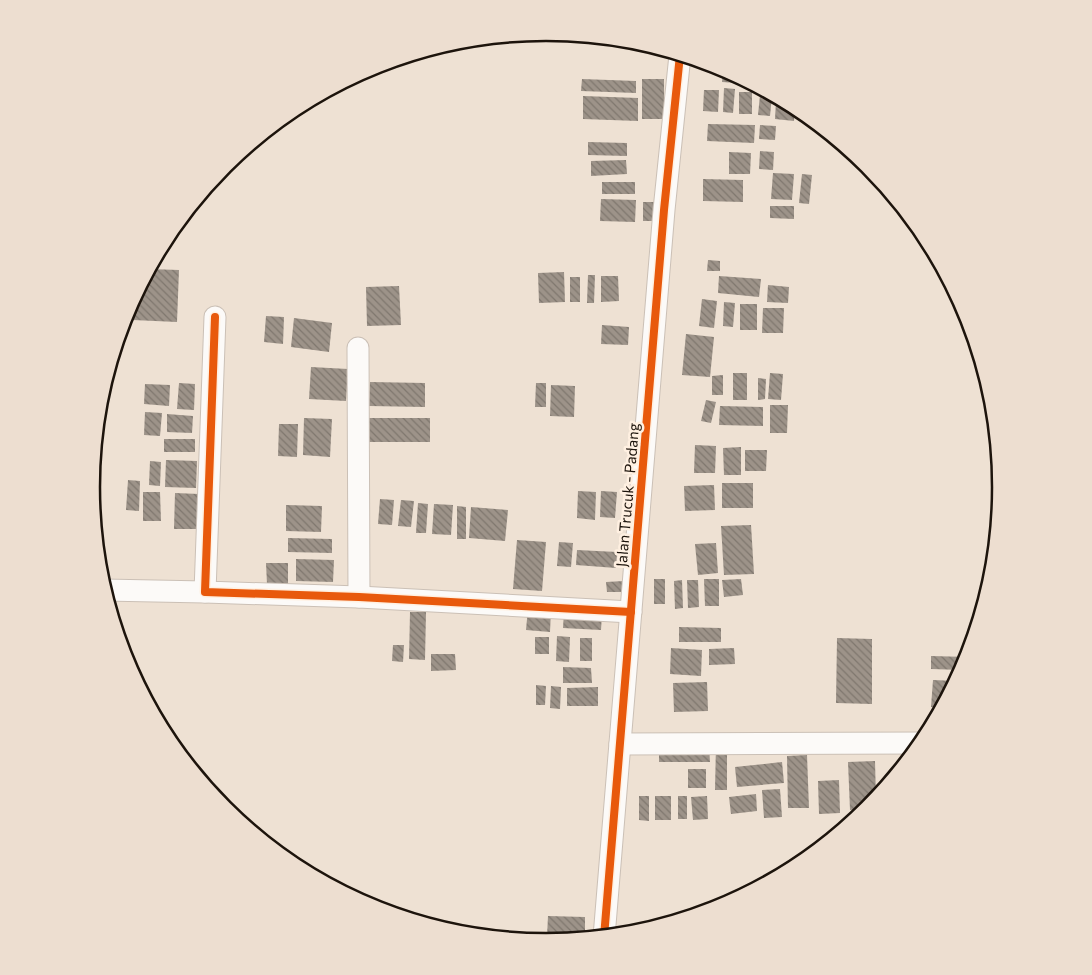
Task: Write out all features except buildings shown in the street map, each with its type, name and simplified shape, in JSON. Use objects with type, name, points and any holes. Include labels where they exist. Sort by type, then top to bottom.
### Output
[{"type":"street","name":"Jalan Trucuk - Padang","points":[[605,930],[664,210],[679,62]]},
{"type":"street","points":[[206,592],[215,317]]},
{"type":"street","points":[[358,348],[359,597]]},
{"type":"street","points":[[112,590],[359,597],[631,612]]},
{"type":"street","points":[[620,744],[912,742]]},
{"type":"cycle path","points":[[605,930],[664,210],[679,62]]},
{"type":"cycle path","points":[[215,317],[205,592],[359,597],[631,612]]}]
